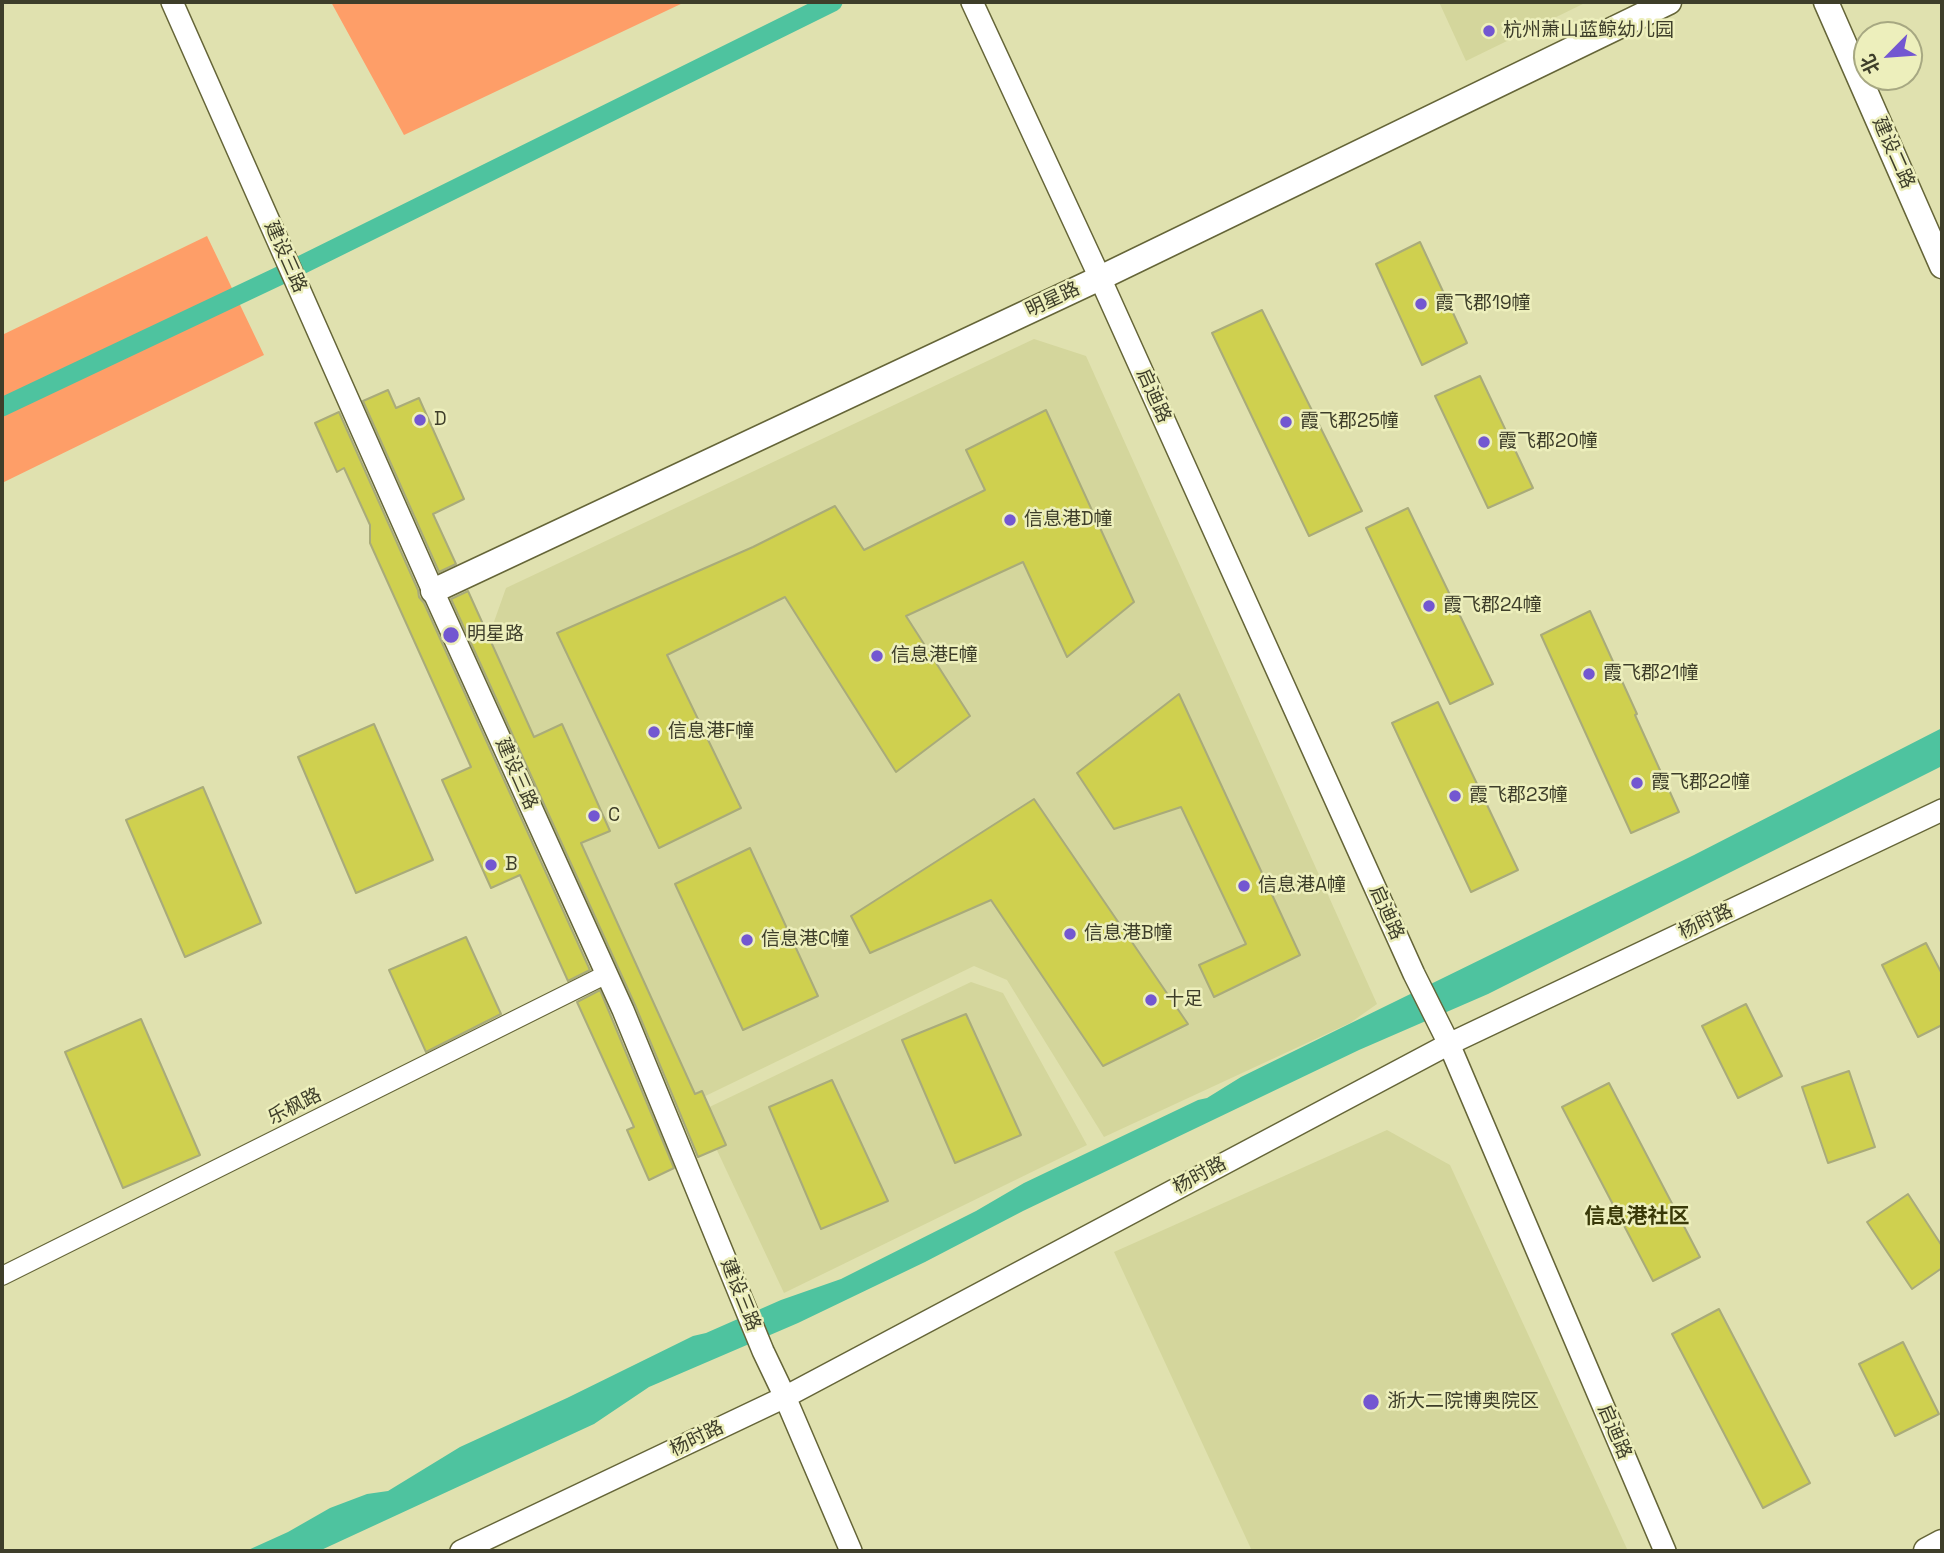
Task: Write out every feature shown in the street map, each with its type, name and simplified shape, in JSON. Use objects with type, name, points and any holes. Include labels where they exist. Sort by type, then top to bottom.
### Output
[{"type":"main road","name":"明星路","points":[[433,591],[1100,278],[1669,2]]},
{"type":"main road","name":"建设二路","points":[[1826,2],[1942,266]]},
{"type":"main road","points":[[1927,1551],[1942,1543]]},
{"type":"street","name":"建设三路","points":[[172,2],[433,591],[607,974],[763,1351],[851,1551]]},
{"type":"street","name":"启迪路","points":[[972,2],[1100,278],[1414,974],[1444,1034],[1665,1551]]},
{"type":"street","name":"杨时路","points":[[461,1551],[785,1397],[1444,1034],[1942,810]]},
{"type":"street","name":"乐枫路","points":[[2,1276],[607,974]]},
{"type":"shaded area","points":[[331,2],[685,2],[404,135]]},
{"type":"shaded area","name":"杭州萧山蓝鲸幼儿园","points":[[1439,2],[1587,2],[1466,61]]},
{"type":"shaded area","points":[[207,236],[264,355],[2,483],[2,335]]},
{"type":"shaded area","points":[[1034,339],[1086,356],[1377,1004],[1350,1023],[1104,1137],[1007,980],[974,966],[693,1102],[485,647],[506,588]]},
{"type":"shaded area","points":[[1942,728],[1942,766],[1488,994],[1359,1050],[1023,1211],[798,1323],[649,1387],[594,1424],[319,1551],[246,1551],[288,1532],[330,1508],[367,1494],[388,1491],[460,1447],[693,1336],[841,1279],[976,1211],[1024,1183],[1207,1098],[1241,1077],[1694,855]]},
{"type":"shaded area","points":[[971,982],[1003,993],[1087,1145],[784,1293],[699,1112]]},
{"type":"shaded area","name":"浙大二院博奥院区","points":[[1387,1130],[1450,1165],[1628,1551],[1252,1551],[1114,1252]]},
{"type":"building","name":"霞飞郡19幢","points":[[1420,242],[1467,343],[1422,365],[1376,264]]},
{"type":"building","name":"霞飞郡25幢","points":[[1262,310],[1362,511],[1309,536],[1212,333]]},
{"type":"building","name":"霞飞郡20幢","points":[[1480,376],[1533,488],[1488,508],[1435,396]]},
{"type":"building","points":[[388,390],[396,408],[419,398],[464,499],[433,514],[456,564],[439,572],[363,401]]},
{"type":"building","points":[[1046,410],[1134,602],[1067,657],[1023,562],[906,616],[970,716],[896,772],[785,597],[667,655],[741,808],[659,848],[557,633],[753,547],[835,506],[864,550],[985,490],[966,450]]},
{"type":"building","points":[[339,412],[419,597],[590,970],[568,981],[520,875],[491,888],[442,780],[471,767],[370,543],[370,525],[344,468],[337,472],[315,423]]},
{"type":"building","name":"霞飞郡24幢","points":[[1408,508],[1493,684],[1450,704],[1366,528]]},
{"type":"building","points":[[468,591],[534,737],[562,724],[610,831],[581,843],[695,1094],[702,1091],[726,1145],[698,1157],[635,1005],[451,599]]},
{"type":"building","points":[[1590,611],[1679,812],[1631,833],[1541,635]]},
{"type":"building","name":"信息港A幢","points":[[1179,694],[1300,955],[1214,997],[1199,965],[1246,944],[1181,807],[1114,829],[1077,773]]},
{"type":"building","name":"霞飞郡23幢","points":[[1438,702],[1518,870],[1471,892],[1392,723]]},
{"type":"building","points":[[374,724],[433,860],[356,893],[298,757]]},
{"type":"building","points":[[203,787],[261,923],[185,957],[126,820]]},
{"type":"building","name":"信息港B幢","points":[[1034,799],[1188,1024],[1103,1066],[991,900],[870,953],[851,916]]},
{"type":"building","name":"信息港C幢","points":[[750,848],[818,996],[743,1030],[675,884]]},
{"type":"building","points":[[466,937],[501,1014],[426,1052],[389,970]]},
{"type":"building","points":[[1926,943],[1942,974],[1942,1025],[1918,1037],[1882,965]]},
{"type":"building","points":[[600,990],[674,1168],[649,1180],[627,1130],[634,1127],[577,1002]]},
{"type":"building","points":[[1746,1004],[1782,1076],[1738,1098],[1702,1026]]},
{"type":"building","points":[[966,1014],[1021,1135],[955,1163],[902,1040]]},
{"type":"building","points":[[141,1019],[200,1155],[123,1188],[65,1052]]},
{"type":"building","points":[[1849,1071],[1875,1147],[1828,1163],[1802,1087]]},
{"type":"building","points":[[832,1080],[888,1201],[821,1229],[769,1107]]},
{"type":"building","points":[[1609,1083],[1700,1257],[1653,1281],[1562,1107]]},
{"type":"building","points":[[1908,1194],[1942,1246],[1942,1268],[1912,1289],[1867,1222]]},
{"type":"building","points":[[1719,1309],[1810,1483],[1763,1508],[1672,1334]]},
{"type":"building","points":[[1903,1342],[1939,1414],[1895,1436],[1859,1364]]},
{"type":"waterway","points":[[2,407],[279,276],[833,2]]},
{"type":"place","name":"杭州萧山蓝鲸幼儿园","points":[[1489,31]]},
{"type":"place","name":"霞飞郡19幢","points":[[1421,304]]},
{"type":"place","name":"D","points":[[420,420]]},
{"type":"place","name":"霞飞郡25幢","points":[[1286,422]]},
{"type":"place","name":"霞飞郡20幢","points":[[1484,442]]},
{"type":"place","name":"信息港D幢","points":[[1010,520]]},
{"type":"place","name":"霞飞郡24幢","points":[[1429,606]]},
{"type":"place","name":"明星路","points":[[451,635]]},
{"type":"place","name":"信息港E幢","points":[[877,656]]},
{"type":"place","name":"霞飞郡21幢","points":[[1589,674]]},
{"type":"place","name":"信息港F幢","points":[[654,732]]},
{"type":"place","name":"霞飞郡22幢","points":[[1637,783]]},
{"type":"place","name":"霞飞郡23幢","points":[[1455,796]]},
{"type":"place","name":"C","points":[[594,816]]},
{"type":"place","name":"B","points":[[491,865]]},
{"type":"place","name":"信息港A幢","points":[[1244,886]]},
{"type":"place","name":"信息港B幢","points":[[1070,934]]},
{"type":"place","name":"信息港C幢","points":[[747,940]]},
{"type":"place","name":"十足","points":[[1151,1000]]},
{"type":"place","name":"浙大二院博奥院区","points":[[1371,1402]]},
{"type":"district","name":"信息港社区","points":[[1637,1217]]}]
